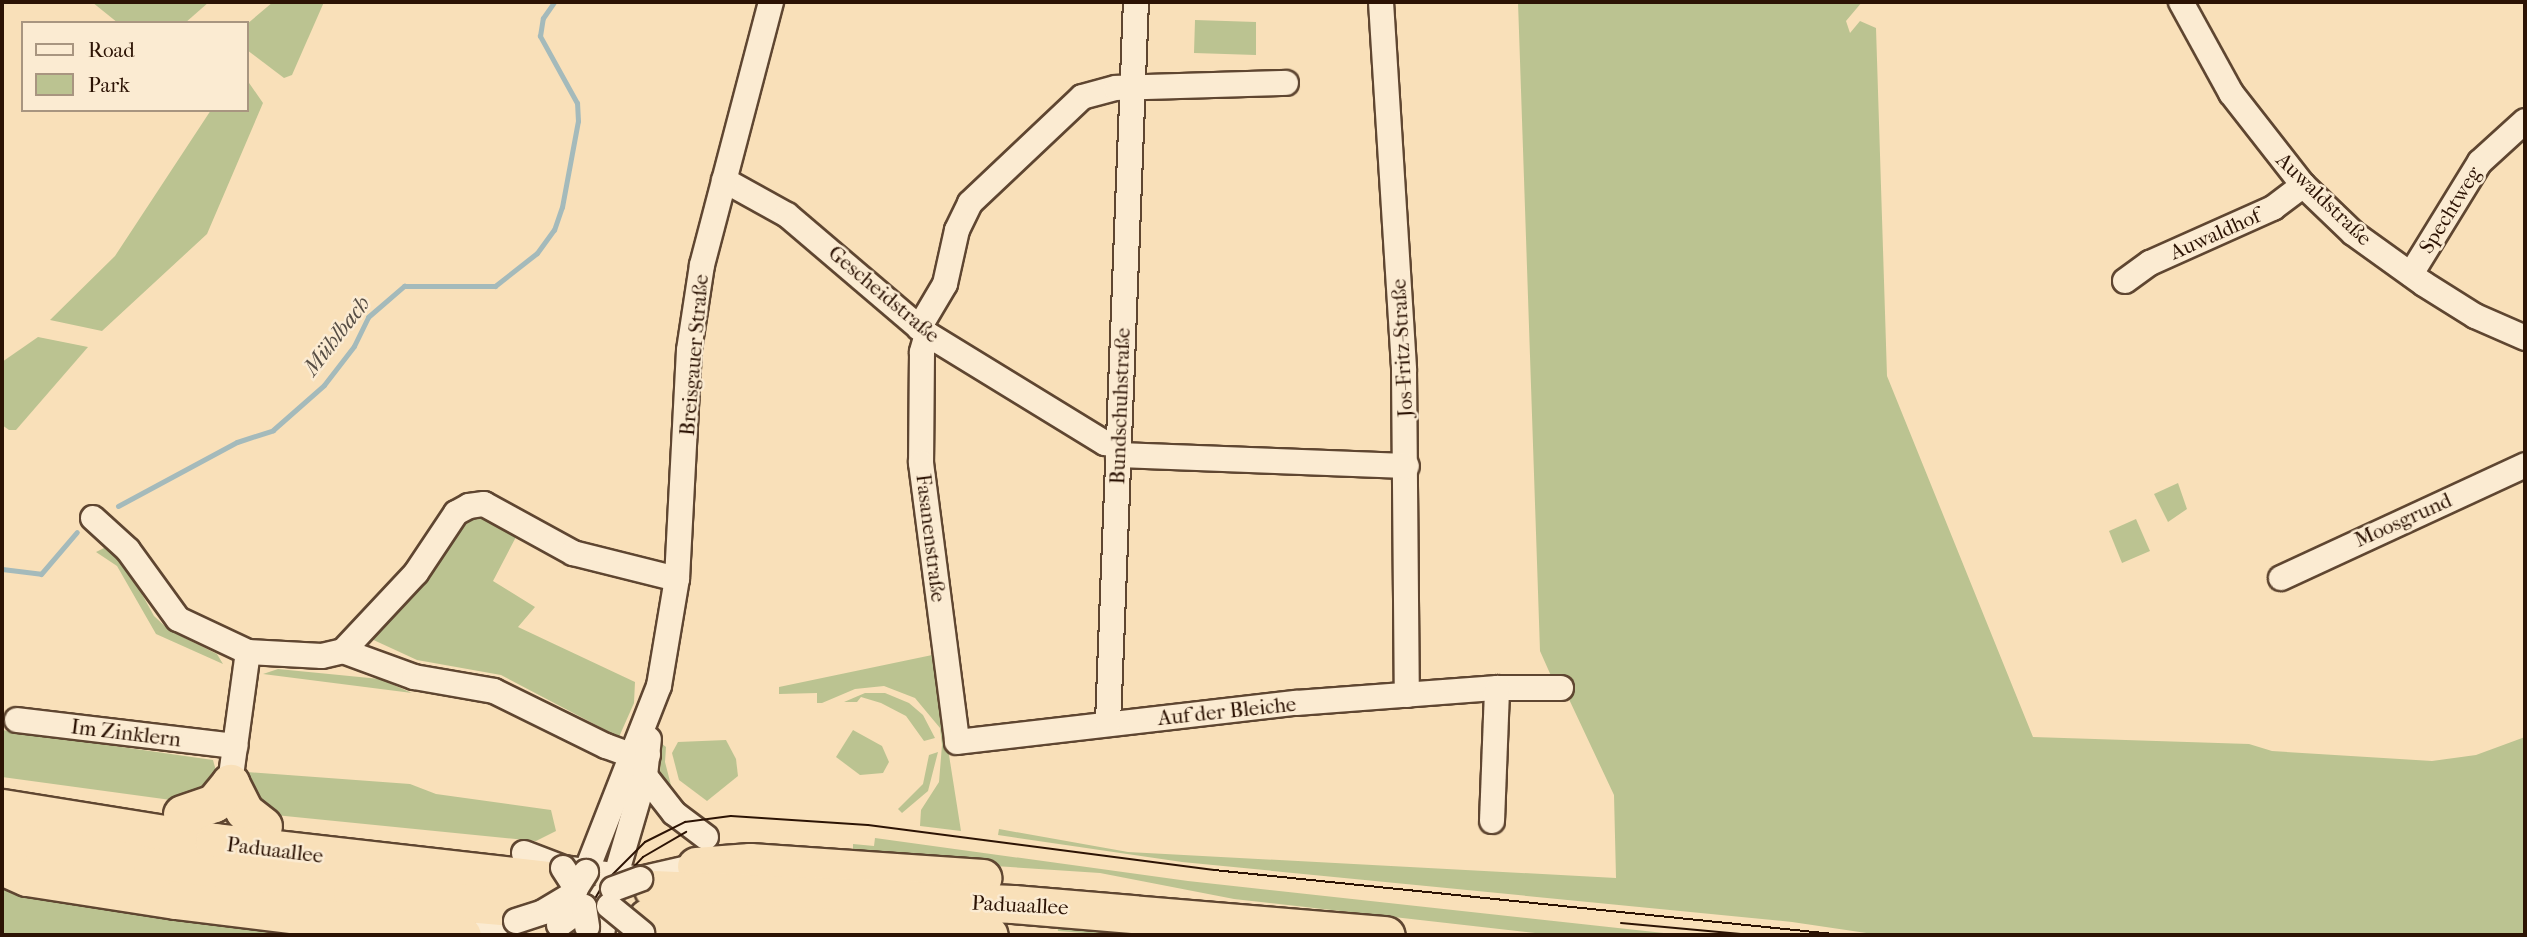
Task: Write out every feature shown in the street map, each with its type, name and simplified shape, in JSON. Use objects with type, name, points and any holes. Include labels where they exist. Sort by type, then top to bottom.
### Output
[{"type":"highway","points":[[182,814],[214,803],[230,783],[244,811],[262,826]]},
{"type":"highway","points":[[2,786],[262,826],[607,885],[750,862],[1112,888],[1202,899],[1304,926]]},
{"type":"highway","name":"Paduaallee","points":[[2,808],[214,842],[607,885],[989,935]]},
{"type":"highway","name":"Paduaallee","points":[[2,839],[339,891],[520,915]]},
{"type":"highway","points":[[2,866],[27,877],[175,900],[462,935]]},
{"type":"highway","name":"Paduaallee","points":[[607,885],[1013,904],[1304,926],[1386,935]]},
{"type":"street","name":"Breisgauer Straße","points":[[607,885],[641,762],[677,579],[690,350],[703,256],[771,2]]},
{"type":"street","name":"Bundschuhstraße","points":[[1108,723],[1136,2]]},
{"type":"street","name":"Jos-Fritz-Straße","points":[[1381,2],[1389,82],[1407,466],[1407,695]]},
{"type":"street","name":"Auwaldstraße","points":[[2181,2],[2231,93],[2303,185],[2353,233],[2411,274],[2475,316],[2525,338]]},
{"type":"street","points":[[1133,88],[1286,83]]},
{"type":"street","name":"Fasanenstraße","points":[[957,742],[921,463],[923,331],[945,284],[957,230],[970,203],[1083,97],[1096,90],[1133,88]]},
{"type":"street","name":"Spechtweg","points":[[2411,274],[2480,162],[2525,121]]},
{"type":"street","name":"Gescheidstraße","points":[[724,180],[788,215],[923,331],[1118,449],[1407,466]]},
{"type":"street","name":"Auwaldhof","points":[[2125,281],[2150,263],[2273,208],[2303,185]]},
{"type":"street","name":"Moosgrund","points":[[2281,578],[2525,465]]},
{"type":"street","points":[[93,518],[128,550],[178,619],[248,652],[322,656],[343,651],[416,573],[456,513],[469,506],[484,504],[573,553],[677,579]]},
{"type":"street","points":[[343,651],[414,677],[495,691],[641,762],[674,813],[607,885],[557,930]]},
{"type":"street","points":[[230,783],[248,652]]},
{"type":"street","points":[[1492,821],[1497,688]]},
{"type":"street","name":"Auf der Bleiche","points":[[957,742],[1094,729],[1108,723],[1407,695],[1497,688],[1561,688]]},
{"type":"street","name":"Im Zinklern","points":[[17,720],[235,746]]},
{"type":"street","points":[[475,935],[520,915],[544,912],[607,885]]},
{"type":"green space","points":[[92,2],[209,2],[187,21],[116,21]]},
{"type":"green space","points":[[273,2],[324,2],[292,75],[284,78],[248,51],[248,23]]},
{"type":"green space","points":[[1518,2],[1862,2],[1846,21],[1850,33],[1860,21],[1876,28],[1887,376],[2033,737],[2249,744],[2272,751],[2432,761],[2476,755],[2525,737],[2525,935],[1880,935],[1792,922],[1182,862],[998,835],[999,829],[1128,852],[1616,878],[1614,795],[1567,695],[1552,678],[1540,651]]},
{"type":"green space","points":[[1195,20],[1256,22],[1256,55],[1194,53]]},
{"type":"green space","points":[[248,81],[263,103],[207,234],[102,331],[50,320],[115,256],[210,112],[248,112]]},
{"type":"green space","points":[[38,337],[88,347],[16,430],[9,430],[2,425],[2,362]]},
{"type":"green space","points":[[2178,483],[2187,509],[2168,522],[2154,494]]},
{"type":"green space","points":[[474,513],[493,516],[517,535],[493,581],[535,607],[518,627],[635,682],[634,703],[619,737],[501,675],[417,660],[367,637],[444,554],[460,518]]},
{"type":"green space","points":[[2136,519],[2150,551],[2122,563],[2109,531]]},
{"type":"green space","points":[[108,546],[127,567],[154,616],[169,630],[217,654],[223,664],[156,634],[117,566],[96,552]]},
{"type":"green space","points":[[937,654],[961,831],[920,826],[921,810],[939,782],[942,745],[940,728],[915,698],[884,686],[855,689],[822,703],[817,703],[817,693],[779,694],[779,687]]},
{"type":"green space","points":[[278,669],[380,679],[412,693],[263,674]]},
{"type":"green space","points":[[865,693],[885,693],[909,703],[923,715],[935,738],[924,741],[906,716],[881,703],[861,697],[857,702],[844,702]]},
{"type":"green space","points":[[2,730],[213,760],[218,778],[193,803],[2,777]]},
{"type":"green space","points":[[853,730],[882,746],[889,762],[883,773],[860,775],[836,757]]},
{"type":"green space","points":[[726,740],[736,759],[738,776],[707,801],[679,780],[672,753],[678,742]]},
{"type":"green space","points":[[661,743],[666,747],[665,762],[673,793],[660,774]]},
{"type":"green space","points":[[938,752],[928,791],[902,813],[898,809],[923,784],[929,755]]},
{"type":"green space","points":[[247,772],[410,784],[436,794],[551,810],[556,831],[536,841],[265,814],[240,782]]},
{"type":"green space","points":[[875,838],[1188,881],[1682,935],[1553,935],[1234,899],[1100,873],[933,862],[853,850],[853,844],[874,846]]},
{"type":"green space","points":[[2,880],[332,935],[2,935]]},
{"type":"green space","points":[[1057,925],[1224,935],[1111,935],[1058,931]]},
{"type":"waterway","name":"Mühlbach","points":[[118,506],[237,442],[273,430],[324,385],[354,346],[368,317],[404,286],[495,286],[537,253],[554,230],[562,207],[578,121],[577,103],[540,36],[543,18],[554,2]]},
{"type":"waterway","name":"Mühlbach","points":[[2,569],[41,574],[77,532]]},
{"type":"tram line","points":[[574,935],[604,883],[645,842],[685,822],[731,816],[868,825],[1214,870],[1843,935]]},
{"type":"tram line","points":[[589,924],[613,889],[643,857],[686,832]]},
{"type":"tram line","points":[[1621,923],[1754,935]]}]
